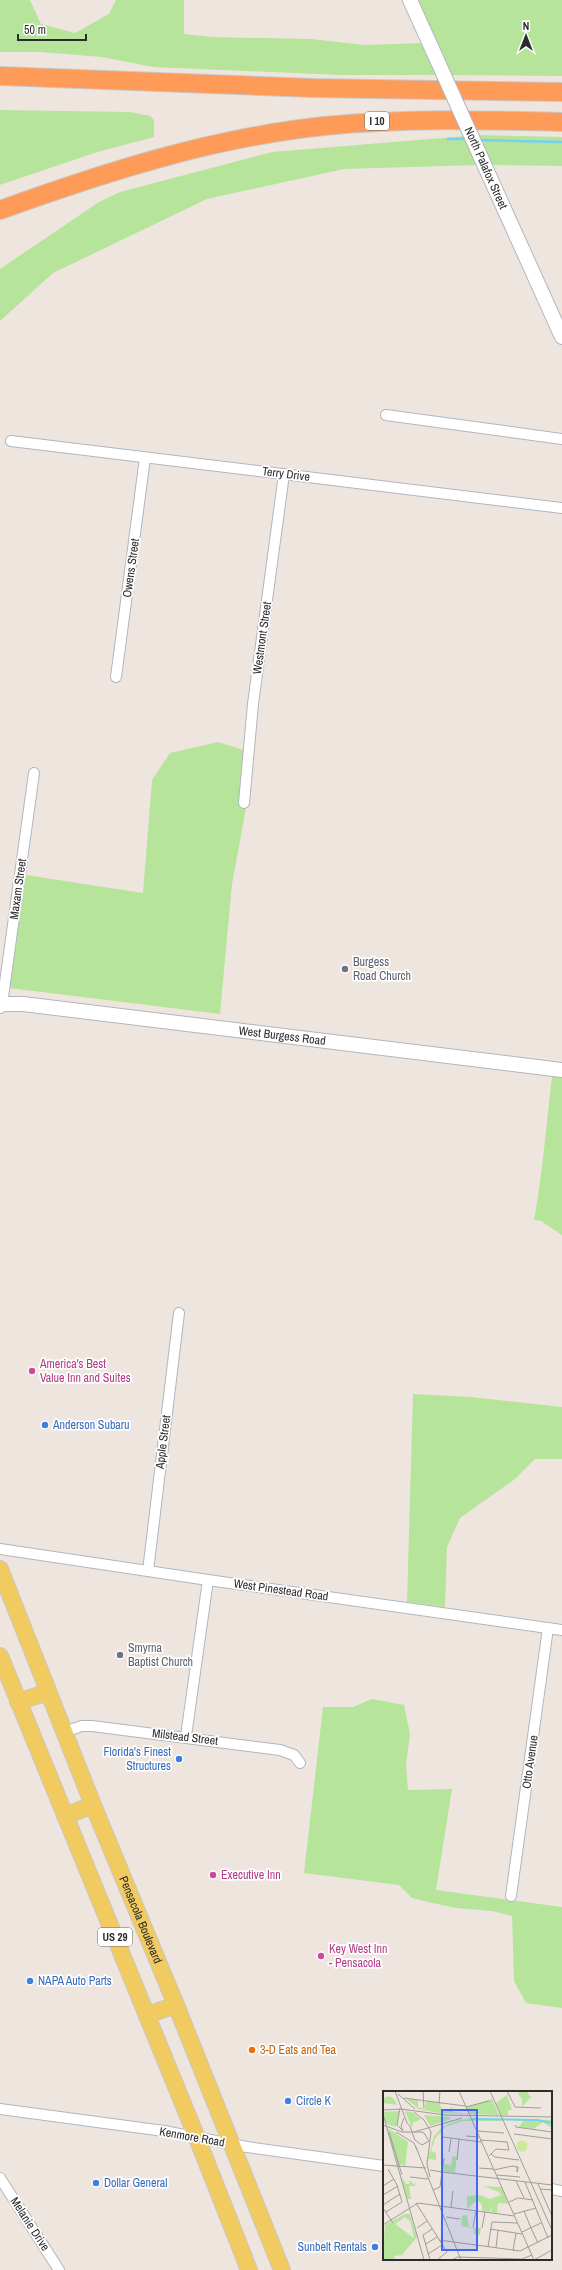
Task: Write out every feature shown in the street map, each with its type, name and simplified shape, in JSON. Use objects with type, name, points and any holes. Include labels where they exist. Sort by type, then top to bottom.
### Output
[{"type":"highway","points":[[0,76],[306,88],[562,92]]},
{"type":"highway","name":"I 10","points":[[0,210],[137,163],[195,148],[287,131],[382,121],[432,119],[562,122]]},
{"type":"main road","name":"North Palafox Street","points":[[410,0],[562,337]]},
{"type":"main road","name":"West Burgess Road","points":[[1,1005],[23,1004],[562,1070]]},
{"type":"main road","name":"Pensacola Boulevard","points":[[0,1569],[93,1805],[176,2005],[230,2144],[282,2270]]},
{"type":"main road","name":"US 29","points":[[0,1656],[197,2138],[249,2270]]},
{"type":"main road","points":[[18,1702],[48,1692]]},
{"type":"main road","points":[[65,1816],[93,1805]]},
{"type":"main road","points":[[147,2015],[176,2005]]},
{"type":"street","points":[[386,415],[562,439]]},
{"type":"street","name":"Terry Drive","points":[[11,441],[562,508]]},
{"type":"street","name":"Owens Street","points":[[116,677],[146,458]]},
{"type":"street","name":"Westmont Street","points":[[244,803],[253,704],[284,474]]},
{"type":"street","name":"Maxam Street","points":[[1,1005],[34,774]]},
{"type":"street","name":"Apple Street","points":[[148,1571],[179,1313]]},
{"type":"street","name":"West Pinestead Road","points":[[0,1548],[208,1580],[562,1630]]},
{"type":"street","points":[[186,1736],[208,1580]]},
{"type":"street","name":"Otto Avenue","points":[[511,1896],[548,1628]]},
{"type":"street","name":"Milstead Street","points":[[64,1732],[82,1726],[92,1726],[186,1736],[280,1750],[294,1755],[300,1763]]},
{"type":"street","name":"Kenmore Road","points":[[0,2109],[164,2131],[230,2144],[383,2166]]},
{"type":"street","name":"Melanie Drive","points":[[1,2183],[59,2270]]},
{"type":"street","points":[[552,2189],[562,2191]]},
{"type":"green space","points":[[0,0],[30,0],[41,24],[75,33],[109,14],[116,0],[184,0],[184,34],[212,37],[311,39],[365,45],[424,43],[439,75],[340,75],[153,67],[102,57],[40,52],[0,52]]},
{"type":"green space","points":[[415,0],[562,0],[562,76],[449,75]]},
{"type":"green space","points":[[0,110],[130,112],[150,116],[154,120],[154,137],[94,153],[0,185]]},
{"type":"green space","points":[[476,135],[562,137],[562,166],[490,165]]},
{"type":"green space","points":[[466,136],[479,165],[344,169],[207,199],[53,273],[0,321],[0,269],[99,202],[120,192],[272,152]]},
{"type":"green space","points":[[218,742],[244,750],[239,807],[246,808],[232,884],[220,1014],[9,988],[26,875],[143,893],[152,780],[170,753]]},
{"type":"green space","points":[[552,1077],[562,1078],[562,1235],[541,1221],[534,1220]]},
{"type":"green space","points":[[413,1394],[471,1397],[562,1407],[562,1459],[535,1459],[515,1479],[460,1518],[447,1547],[445,1607],[407,1602]]},
{"type":"green space","points":[[372,1699],[404,1705],[410,1734],[406,1765],[408,1790],[452,1789],[436,1890],[562,1907],[562,2008],[526,2003],[514,1981],[512,1916],[492,1911],[456,1908],[412,1898],[399,1885],[304,1873],[323,1707],[353,1707]]},
{"type":"waterway","points":[[448,139],[468,139]]},
{"type":"waterway","points":[[479,140],[562,142]]},
{"type":"place","name":"Burgess Road Church","points":[[345,969]]},
{"type":"place","name":"America's Best Value Inn and Suites","points":[[32,1371]]},
{"type":"place","name":"Anderson Subaru","points":[[45,1425]]},
{"type":"place","name":"Smyrna Baptist Church","points":[[120,1655]]},
{"type":"place","name":"Florida's Finest Structures","points":[[179,1759]]},
{"type":"place","name":"Executive Inn","points":[[213,1875]]},
{"type":"place","name":"Key West Inn - Pensacola","points":[[321,1956]]},
{"type":"place","name":"NAPA Auto Parts","points":[[30,1981]]},
{"type":"place","name":"3-D Eats and Tea","points":[[252,2050]]},
{"type":"place","name":"Circle K","points":[[288,2101]]},
{"type":"place","name":"Dollar General","points":[[96,2183]]},
{"type":"place","name":"Sunbelt Rentals","points":[[375,2247]]}]
